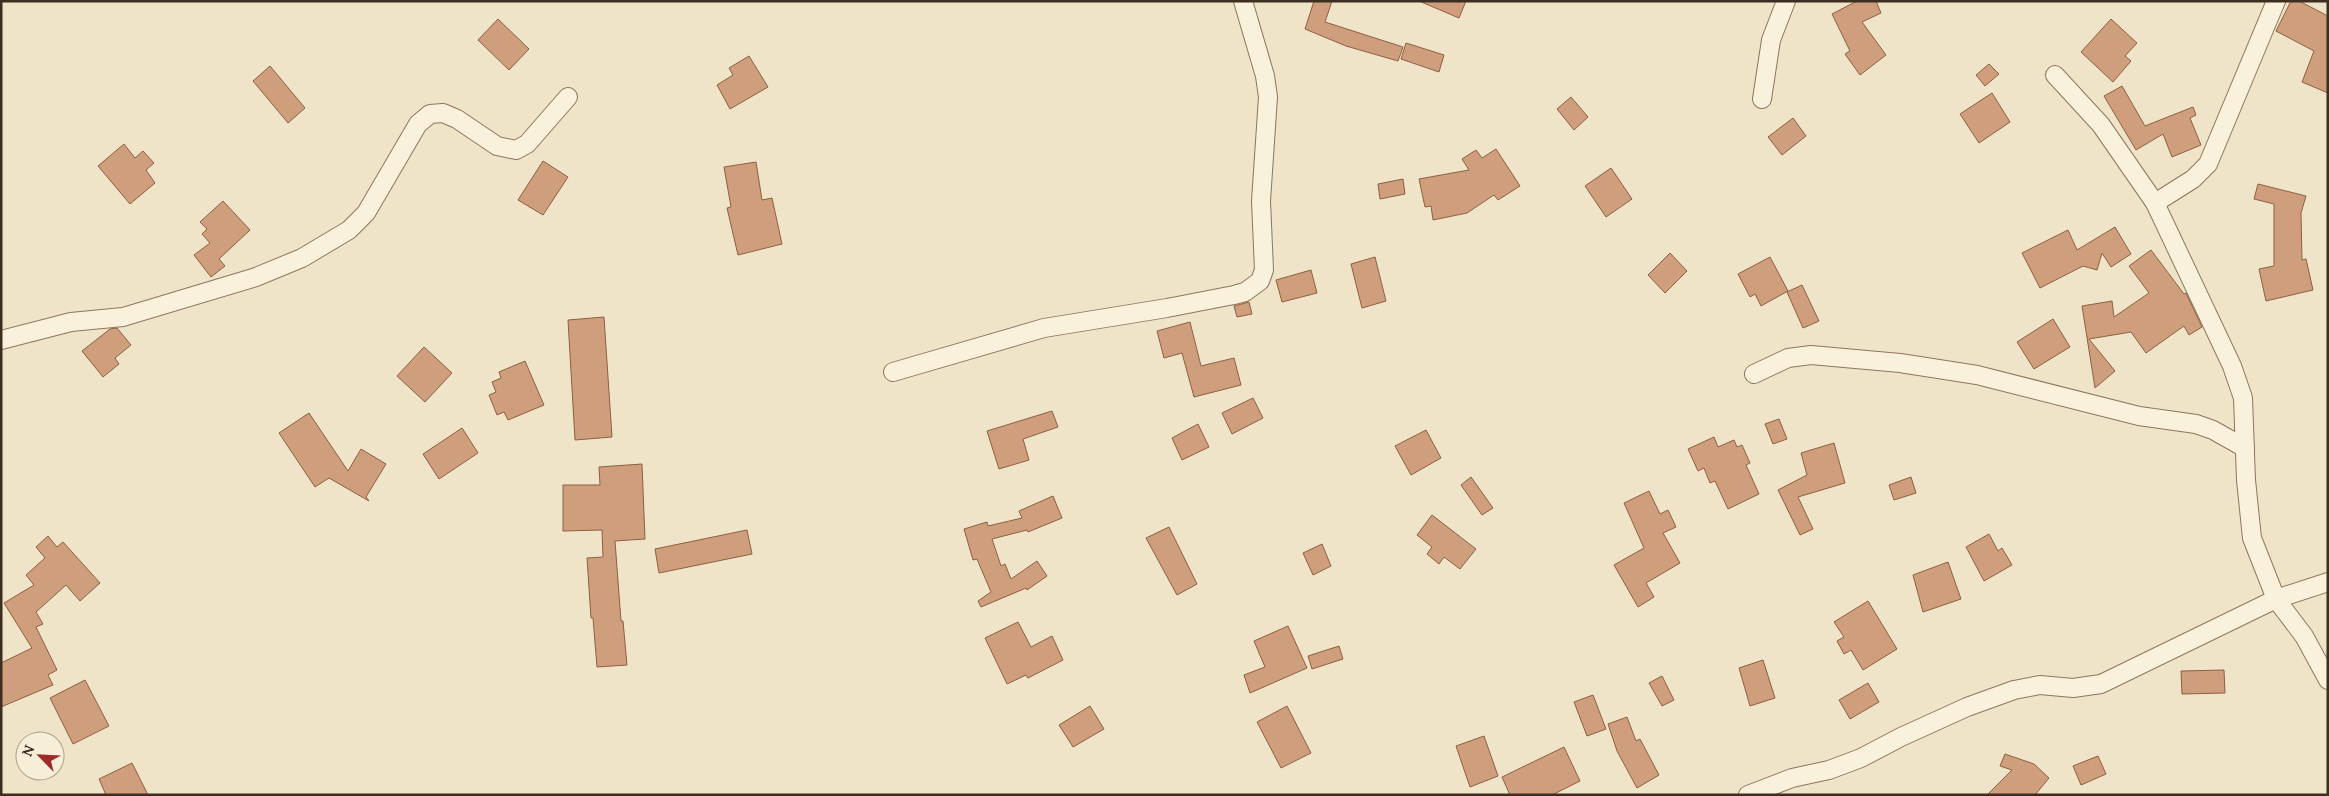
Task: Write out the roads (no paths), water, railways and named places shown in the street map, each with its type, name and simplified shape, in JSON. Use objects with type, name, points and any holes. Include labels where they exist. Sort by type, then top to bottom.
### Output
[{"type":"street","points":[[893,372],[1044,328],[1234,295],[1246,292],[1260,281],[1264,270],[1261,202],[1268,97],[1266,76],[1243,1]]},
{"type":"street","points":[[1762,99],[1771,40],[1786,1]]},
{"type":"street","points":[[2155,203],[2193,179],[2208,164],[2276,1]]},
{"type":"street","points":[[2055,75],[2101,125],[2155,203],[2232,366],[2243,398],[2252,538],[2276,599],[2304,636],[2328,680]]},
{"type":"street","points":[[1,340],[71,322],[123,317],[247,280],[302,258],[349,230],[366,213],[418,124],[430,114],[443,113],[457,119],[497,146],[516,150],[527,144],[568,97]]},
{"type":"street","points":[[1754,374],[1788,358],[1811,355],[1900,363],[1977,375],[2139,416],[2196,424],[2213,430],[2245,448]]},
{"type":"street","points":[[1748,795],[1792,778],[1829,770],[1853,761],[1967,707],[2014,690],[2040,685],[2073,688],[2101,684],[2276,599],[2328,582]]}]
